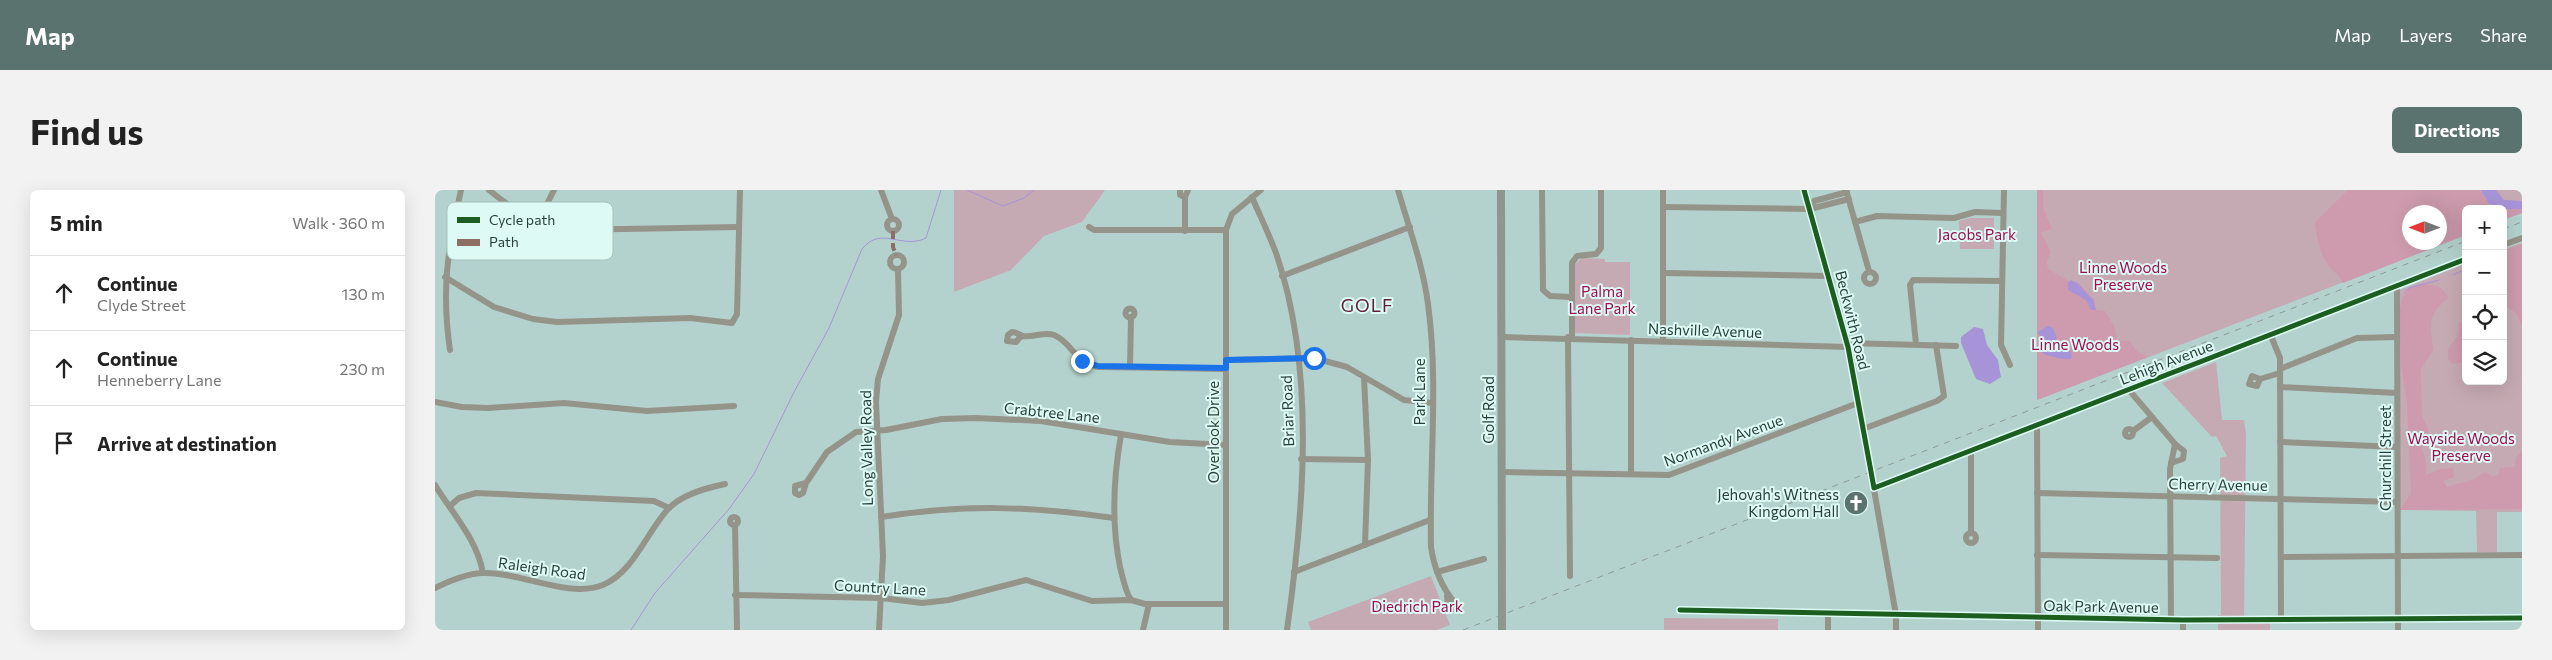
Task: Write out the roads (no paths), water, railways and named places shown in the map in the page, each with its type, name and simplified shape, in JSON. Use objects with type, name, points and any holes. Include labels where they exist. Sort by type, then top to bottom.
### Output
[{"type":"main road","name":"Golf Road","points":[[1501,190],[1502,630]]},
{"type":"street","points":[[489,190],[505,202]]},
{"type":"street","points":[[549,202],[555,190]]},
{"type":"street","points":[[445,276],[494,306],[535,319],[557,322],[690,318],[729,323],[734,321],[737,314],[740,190]]},
{"type":"street","points":[[881,190],[892,219]]},
{"type":"street","points":[[1180,190],[1180,195],[1185,197]]},
{"type":"street","points":[[1185,231],[1185,197],[1188,190]]},
{"type":"street","name":"Overlook Drive","points":[[1226,630],[1226,230],[1229,217],[1261,190]]},
{"type":"street","name":"Park Lane","points":[[1398,190],[1422,270],[1429,309],[1432,356],[1431,547],[1437,572],[1447,596]]},
{"type":"street","points":[[1542,190],[1543,290],[1550,296],[1571,297]]},
{"type":"street","points":[[1569,576],[1570,338],[1574,259],[1581,254],[1598,253],[1601,248],[1601,190]]},
{"type":"street","points":[[1663,190],[1663,340]]},
{"type":"street","name":"Beckwith Road","points":[[1804,190],[1848,345],[1896,615],[1896,630]]},
{"type":"street","points":[[2003,190],[2001,345],[2010,364]]},
{"type":"street","points":[[1810,209],[1814,201],[1847,191],[1869,271]]},
{"type":"street","name":"Briar Road","points":[[1252,197],[1268,231],[1283,276],[1297,358],[1301,459],[1294,572],[1287,630]]},
{"type":"street","points":[[1663,207],[1810,209],[1849,199]]},
{"type":"street","points":[[1855,222],[1877,216],[1953,218],[1975,212],[2002,213]]},
{"type":"street","points":[[613,230],[739,227]]},
{"type":"street","points":[[1089,227],[1094,230],[1226,230]]},
{"type":"street","points":[[1283,276],[1410,227]]},
{"type":"street","points":[[2507,244],[2522,238]]},
{"type":"street","points":[[447,258],[445,307],[450,350]]},
{"type":"street","name":"Lehigh Avenue","points":[[1874,488],[2462,261]]},
{"type":"street","name":"Long Valley Road","points":[[879,630],[882,598],[881,517],[876,431],[878,379],[900,309],[898,269]]},
{"type":"street","points":[[1663,273],[1829,276]]},
{"type":"street","points":[[1916,344],[1910,285],[1913,280],[2001,281]]},
{"type":"street","name":"Churchill Street","points":[[2397,285],[2398,630]]},
{"type":"street","points":[[1130,367],[1131,317]]},
{"type":"street","points":[[1021,336],[1054,335],[1086,364],[1130,367],[1226,368]]},
{"type":"street","points":[[2271,336],[2280,358],[2281,620]]},
{"type":"street","name":"Nashville Avenue","points":[[1501,337],[1956,346]]},
{"type":"street","points":[[2260,379],[2357,338],[2397,337]]},
{"type":"street","points":[[1631,340],[1631,474]]},
{"type":"street","points":[[1863,429],[1937,401],[1944,396],[1936,345]]},
{"type":"street","points":[[1226,360],[1314,358],[1347,367],[1404,400],[1432,403]]},
{"type":"street","points":[[1364,378],[1368,460],[1365,545]]},
{"type":"street","points":[[2280,387],[2397,393]]},
{"type":"street","points":[[2129,390],[2175,444],[2182,449],[2185,456],[2181,461],[2171,463]]},
{"type":"street","points":[[435,402],[479,408],[564,403],[647,411],[734,406]]},
{"type":"street","name":"Normandy Avenue","points":[[1502,472],[1675,474],[1858,403]]},
{"type":"street","points":[[2133,431],[2152,417]]},
{"type":"street","name":"Crabtree Lane","points":[[806,483],[827,452],[862,430],[876,431],[942,419],[976,418],[1067,424],[1121,435],[1170,442],[1226,445]]},
{"type":"street","points":[[2037,425],[2038,630]]},
{"type":"street","points":[[1121,435],[1115,481],[1113,518],[1122,573],[1131,600]]},
{"type":"street","points":[[2280,442],[2397,447]]},
{"type":"street","points":[[2171,620],[2170,496],[2171,463],[2175,444]]},
{"type":"street","points":[[1971,451],[1971,532]]},
{"type":"street","points":[[1301,459],[1368,460]]},
{"type":"street","name":"Raleigh Road","points":[[435,588],[465,576],[483,573],[570,587],[590,588],[604,585],[624,570],[669,508],[697,492],[725,484]]},
{"type":"street","points":[[435,485],[451,506],[478,553],[483,573]]},
{"type":"street","points":[[451,506],[459,498],[476,493],[654,501],[669,508]]},
{"type":"street","name":"Cherry Avenue","points":[[2037,493],[2281,497],[2397,502]]},
{"type":"street","points":[[881,517],[940,509],[1001,507],[1040,508],[1113,518]]},
{"type":"street","points":[[1294,572],[1431,520]]},
{"type":"street","points":[[735,525],[737,630]]},
{"type":"street","points":[[2037,555],[2217,558]]},
{"type":"street","points":[[2281,557],[2522,555]]},
{"type":"street","points":[[1437,572],[1484,559]]},
{"type":"street","name":"Country Lane","points":[[735,595],[882,598],[908,603],[935,602],[1026,580],[1092,601],[1131,600],[1149,604],[1226,604]]},
{"type":"street","points":[[1143,630],[1149,604]]},
{"type":"street","name":"Oak Park Avenue","points":[[1680,610],[2171,620],[2522,618]]},
{"type":"street","points":[[1827,613],[1827,630]]},
{"type":"street","points":[[2183,620],[2183,630]]},
{"type":"waterway","points":[[631,630],[655,593],[729,509],[754,474],[794,392],[829,328],[862,249],[869,242],[877,239],[917,241],[926,238],[941,190]]},
{"type":"waterway","points":[[967,190],[1003,206],[1024,198],[1034,190]]},
{"type":"waterway","points":[[2453,275],[2462,271]]},
{"type":"waterway","points":[[2404,293],[2409,288],[2439,280]]},
{"type":"railway","points":[[2507,228],[2522,222]]},
{"type":"railway","points":[[1463,630],[2462,243]]},
{"type":"place","name":"Jehovah's Witness Kingdom Hall","points":[[1856,503]]},
{"type":"district","name":"GOLF","points":[[1367,305]]},
{"type":"park label","name":"Jacobs Park","points":[[1977,234]]},
{"type":"park label","name":"Linne Woods Preserve","points":[[2123,276]]},
{"type":"park label","name":"Palma Lane Park","points":[[1602,300]]},
{"type":"park label","name":"Linne Woods","points":[[2075,344]]},
{"type":"park label","name":"Wayside Woods Preserve","points":[[2461,446]]},
{"type":"park label","name":"Diedrich Park","points":[[1417,606]]}]
